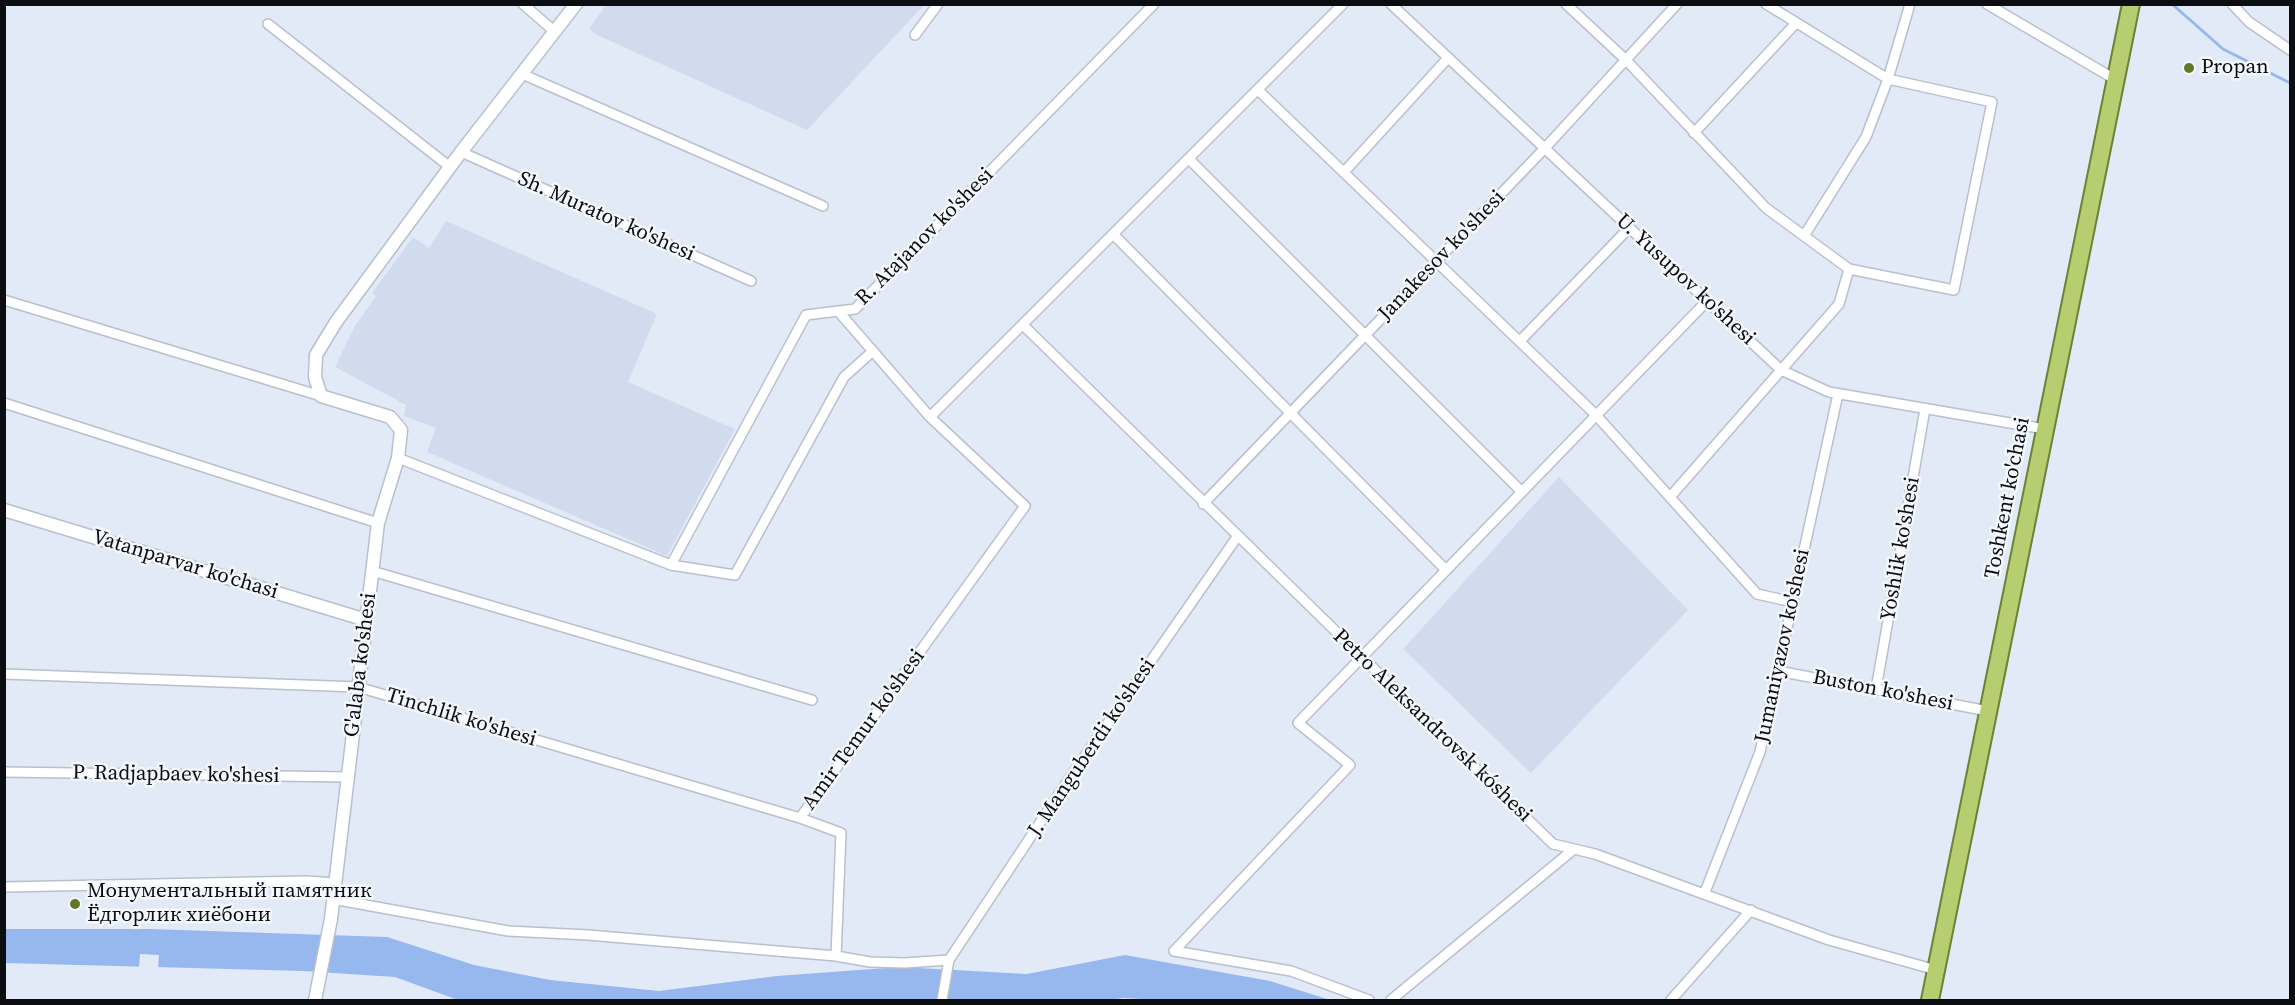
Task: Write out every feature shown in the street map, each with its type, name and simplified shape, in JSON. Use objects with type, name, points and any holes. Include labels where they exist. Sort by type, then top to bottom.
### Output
[{"type":"highway","name":"Toshkent ko'chasi","points":[[1930,1000],[2131,4]]},
{"type":"street","points":[[523,4],[555,32]]},
{"type":"street","points":[[321,396],[315,377],[316,355],[336,322],[461,152],[576,4]]},
{"type":"street","points":[[915,35],[938,4]]},
{"type":"street","name":"R. Atajanov ko'shesi","points":[[671,565],[806,315],[855,309],[1154,4]]},
{"type":"street","points":[[838,311],[930,417],[1343,4]]},
{"type":"street","name":"U. Yusupov ko'shesi","points":[[1391,4],[1781,370],[1829,392],[2045,429]]},
{"type":"street","points":[[1566,4],[1626,60],[1766,208],[1803,236],[1849,269],[1954,290],[1992,102],[1888,79],[1766,4]]},
{"type":"street","name":"Janakesov ko'shesi","points":[[1203,504],[1545,148],[1677,4]]},
{"type":"street","points":[[1803,236],[1866,137],[1888,79],[1910,4]]},
{"type":"street","points":[[1987,4],[2116,80]]},
{"type":"street","points":[[2232,4],[2249,22],[2290,50]]},
{"type":"street","points":[[1694,133],[1796,23]]},
{"type":"street","points":[[268,24],[450,167]]},
{"type":"street","points":[[1344,172],[1448,58]]},
{"type":"street","points":[[522,74],[823,206]]},
{"type":"street","points":[[1258,90],[1596,415],[1757,594],[1793,602]]},
{"type":"street","name":"Sh. Muratov ko'shesi","points":[[461,152],[751,281]]},
{"type":"street","points":[[1189,159],[1521,491]]},
{"type":"street","points":[[1520,341],[1629,228]]},
{"type":"street","points":[[1114,235],[1445,568]]},
{"type":"street","points":[[1670,497],[1839,304],[1849,269]]},
{"type":"street","points":[[4,300],[321,396]]},
{"type":"street","points":[[1369,1000],[1291,971],[1174,951],[1350,765],[1298,723],[1445,568],[1707,300]]},
{"type":"street","name":"Petro Aleksandrovsk kóshesi","points":[[1023,326],[1553,844],[1595,854],[1705,892],[1829,940],[1936,970]]},
{"type":"street","points":[[398,458],[671,565],[735,575],[843,377],[873,351]]},
{"type":"street","name":"Jumaniyazov ko'shesi","points":[[1705,892],[1760,752],[1839,394]]},
{"type":"street","name":"G'alaba ko'shesi","points":[[315,1000],[331,919],[378,523],[398,458],[401,430],[390,417],[321,396]]},
{"type":"street","points":[[4,403],[378,523]]},
{"type":"street","name":"Yoshlik ko'shesi","points":[[1876,689],[1925,409]]},
{"type":"street","name":"Amir Temur ko'shesi","points":[[836,956],[841,833],[800,819],[1025,506],[930,417]]},
{"type":"street","name":"Vatanparvar ko'chasi","points":[[4,510],[366,620]]},
{"type":"street","name":"J. Manguberdi ko'shesi","points":[[948,964],[1069,779],[1237,537]]},
{"type":"street","points":[[372,571],[812,700]]},
{"type":"street","name":"Buston ko'shesi","points":[[1778,671],[1988,711]]},
{"type":"street","name":"Tinchlik ko'shesi","points":[[4,674],[358,687],[800,819]]},
{"type":"street","name":"P. Radjapbaev ko'shesi","points":[[4,772],[347,777]]},
{"type":"street","points":[[1391,1000],[1574,849]]},
{"type":"street","points":[[4,886],[335,882]]},
{"type":"street","points":[[333,899],[508,931],[600,936],[836,956],[870,963],[948,964],[942,1000]]},
{"type":"street","points":[[1671,1000],[1751,910]]},
{"type":"shaded area","points":[[606,5],[924,5],[807,130],[597,35],[589,29]]},
{"type":"shaded area","points":[[446,221],[657,314],[628,382],[735,429],[667,556],[427,452],[436,428],[404,416],[406,405],[335,367],[355,326],[376,296],[372,293],[413,237],[429,248]]},
{"type":"shaded area","points":[[1559,477],[1688,610],[1531,773],[1403,649]]},
{"type":"water","points":[[5,929],[151,929],[387,937],[474,965],[550,980],[659,991],[777,976],[900,967],[1027,974],[1125,955],[1270,981],[1330,1000],[1124,998],[1107,1000],[458,1000],[395,977],[303,971],[5,963]]},
{"type":"pier","points":[[140,954],[159,955],[158,969],[139,968]]},
{"type":"waterway","points":[[2172,4],[2223,49],[2290,83]]},
{"type":"place","name":"Propan","points":[[2189,68]]},
{"type":"place","name":"Монументальный памятник Ёдгорлик хиёбони","points":[[75,904]]}]
